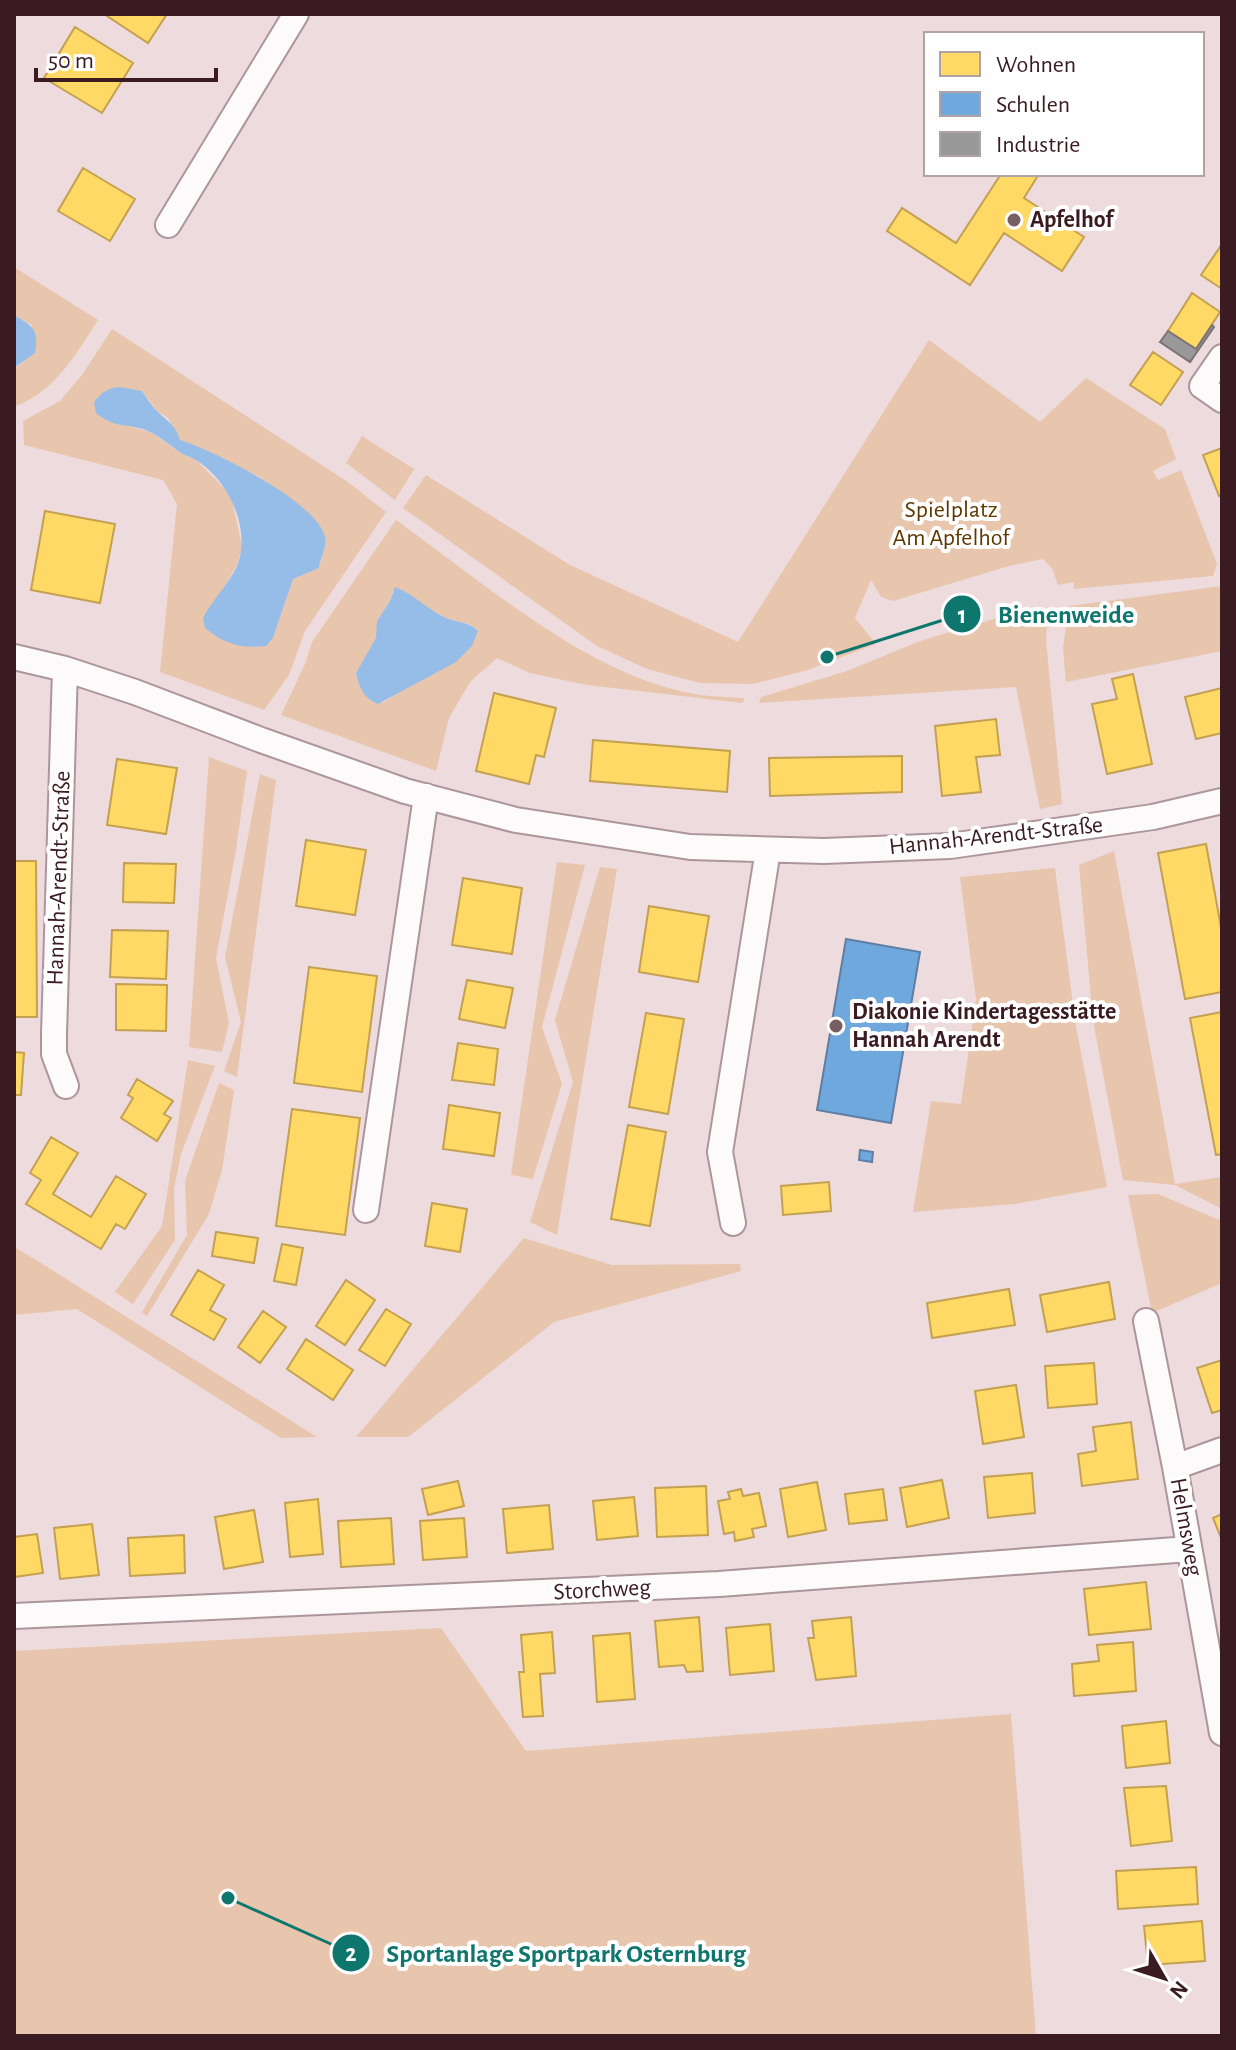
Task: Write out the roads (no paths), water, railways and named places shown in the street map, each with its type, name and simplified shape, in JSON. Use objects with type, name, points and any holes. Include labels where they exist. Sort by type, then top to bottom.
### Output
[{"type":"street","points":[[168,225],[296,14]]},
{"type":"street","points":[[1222,357],[1202,386],[1222,400]]},
{"type":"street","name":"Hannah-Arendt-Straße","points":[[14,657],[65,669],[135,692],[337,768],[426,796],[516,820],[690,847],[824,851],[950,846],[1153,817],[1222,801]]},
{"type":"street","name":"Hannah-Arendt-Straße","points":[[65,669],[54,1054],[66,1086]]},
{"type":"street","points":[[366,1210],[426,796]]},
{"type":"street","points":[[733,1223],[720,1152],[768,850]]},
{"type":"street","name":"Helmsweg","points":[[1146,1321],[1222,1733]]},
{"type":"street","points":[[1175,1467],[1222,1450]]},
{"type":"street","name":"Storchweg","points":[[14,1616],[719,1584],[1189,1549]]},
{"type":"water","points":[[14,315],[33,329],[36,338],[35,353],[14,368]]},
{"type":"water","points":[[120,387],[142,391],[180,440],[215,454],[263,480],[286,494],[319,524],[325,542],[319,568],[293,579],[273,638],[266,646],[233,644],[205,628],[203,618],[233,573],[241,552],[239,521],[234,506],[217,479],[194,459],[152,433],[110,422],[96,413],[94,402],[103,393]]},
{"type":"water","points":[[395,587],[444,617],[471,625],[478,631],[472,646],[456,662],[378,704],[363,692],[356,673],[376,638],[377,621]]},
{"type":"place","name":"Apfelhof","points":[[1014,220]]},
{"type":"place","name":"Bienenweide","points":[[827,657]]},
{"type":"place","name":"Diakonie Kindertagesstätte Hannah Arendt","points":[[836,1026]]},
{"type":"place","name":"Sportanlage Sportpark Osternburg","points":[[228,1898]]},
{"type":"park label","name":"Spielplatz Am Apfelhof","points":[[951,524]]}]
